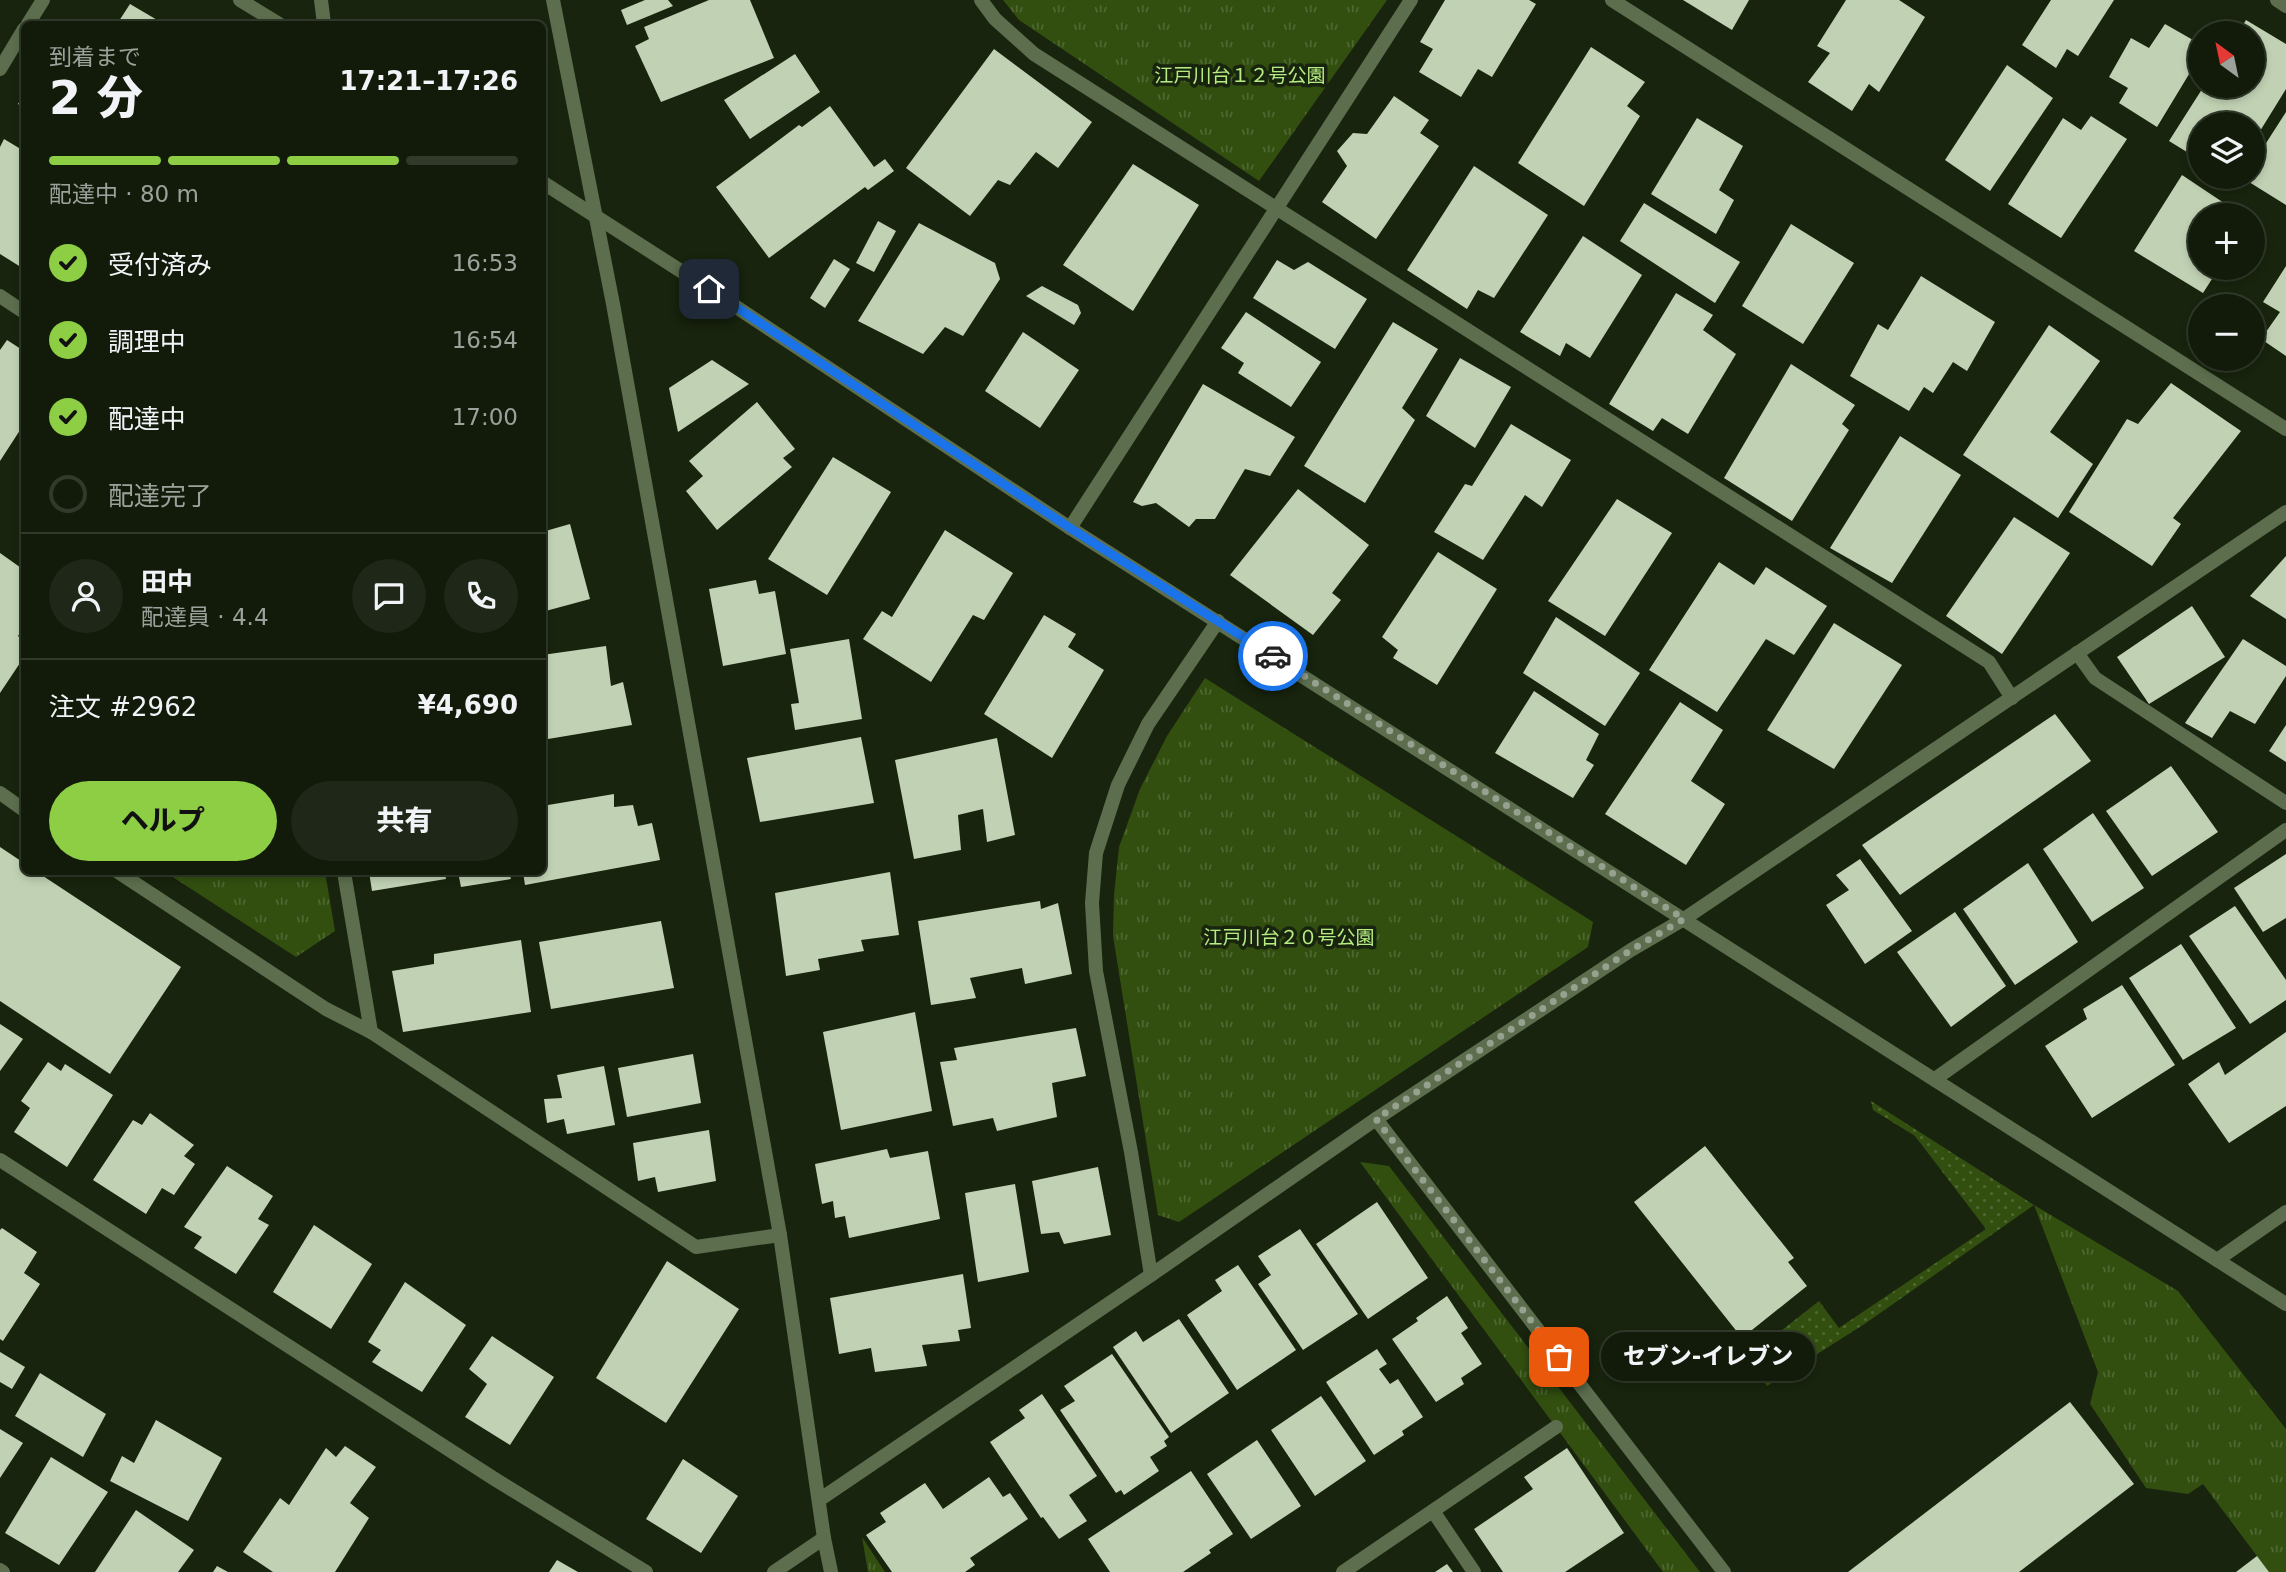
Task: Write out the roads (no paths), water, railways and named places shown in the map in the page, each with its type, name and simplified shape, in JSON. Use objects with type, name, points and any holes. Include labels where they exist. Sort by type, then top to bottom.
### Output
[{"type":"street","points":[[30,21],[43,0]]},
{"type":"street","points":[[240,0],[274,21]]},
{"type":"street","points":[[321,0],[324,21]]},
{"type":"street","points":[[553,0],[613,304],[780,1235],[831,1572]]},
{"type":"street","points":[[981,0],[995,19],[1034,54],[1989,662],[2012,698]]},
{"type":"street","points":[[1070,528],[1411,0]]},
{"type":"street","points":[[1612,0],[2286,429]]},
{"type":"street","points":[[2277,0],[2286,6]]},
{"type":"street","points":[[0,69],[21,34]]},
{"type":"street","points":[[546,185],[1070,528],[2286,1304]]},
{"type":"street","points":[[0,296],[21,310]]},
{"type":"street","points":[[819,1500],[1376,1119],[1631,950],[1684,919],[2286,512]]},
{"type":"street","points":[[1151,1275],[1131,1152],[1096,971],[1092,903],[1096,853],[1118,785],[1148,724],[1219,621]]},
{"type":"street","points":[[2077,653],[2095,678],[2286,803]]},
{"type":"street","points":[[0,793],[21,808]]},
{"type":"street","points":[[1935,1079],[2286,830]]},
{"type":"street","points":[[123,875],[326,1009],[371,1032],[696,1247],[780,1235]]},
{"type":"street","points":[[345,875],[371,1032]]},
{"type":"street","points":[[1376,1119],[1724,1572]]},
{"type":"street","points":[[0,1160],[493,1478],[646,1572]]},
{"type":"street","points":[[2217,1260],[2286,1212]]},
{"type":"street","points":[[1343,1572],[1556,1427]]},
{"type":"street","points":[[1433,1511],[1474,1572]]},
{"type":"street","points":[[774,1572],[824,1538]]},
{"type":"place","name":"セブン-イレブン","points":[[1559,1357]]},
{"type":"park label","name":"江戸川台１２号公園","points":[[1240,75]]},
{"type":"park label","name":"江戸川台２０号公園","points":[[1289,937]]}]
